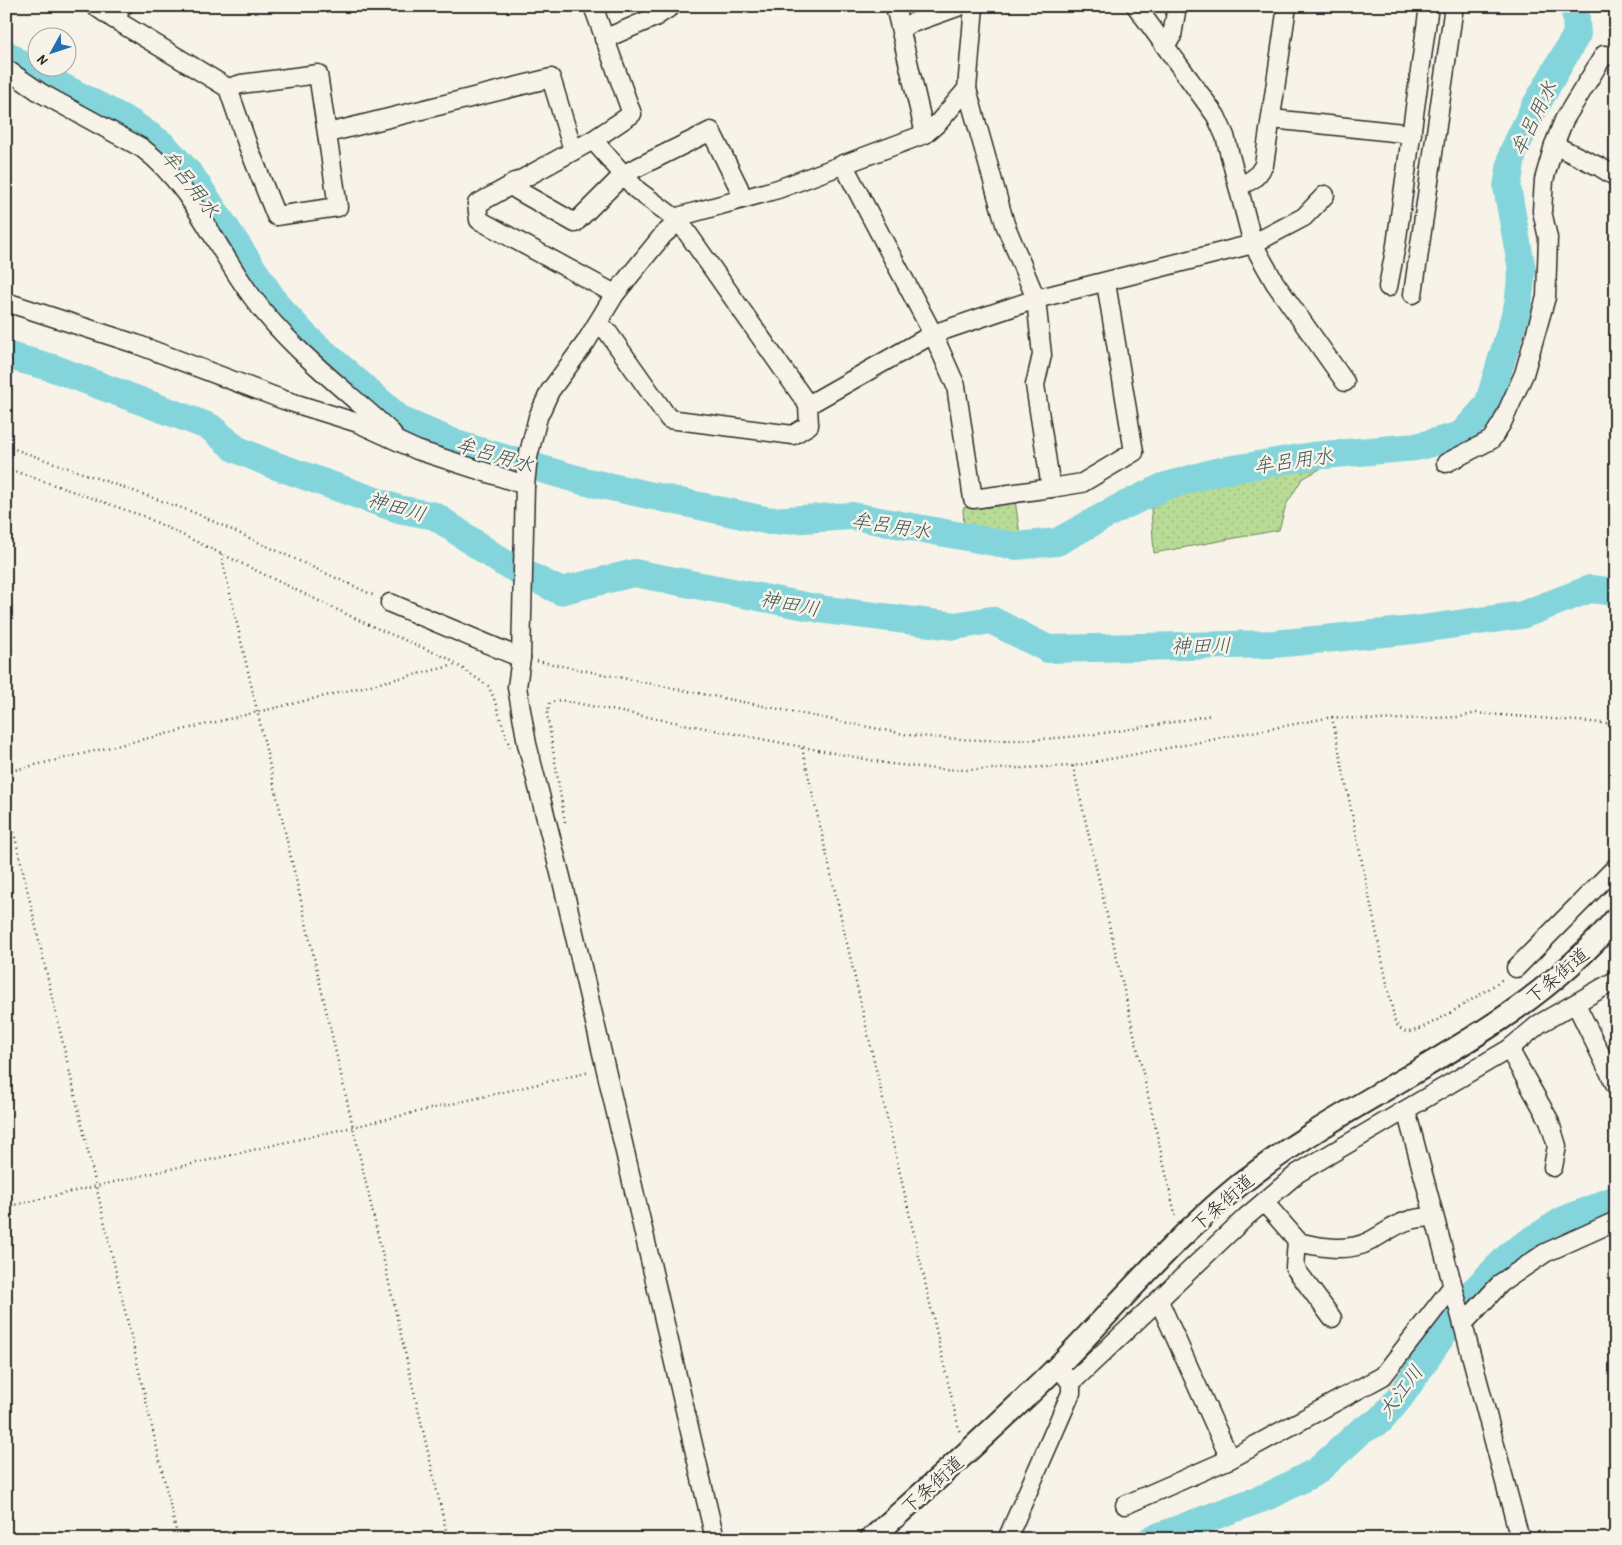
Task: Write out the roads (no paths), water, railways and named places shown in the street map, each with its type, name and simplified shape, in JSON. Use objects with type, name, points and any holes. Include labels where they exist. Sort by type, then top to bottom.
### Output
[{"type":"main road","name":"下条街道","points":[[871,1539],[1057,1367],[1129,1290],[1184,1235],[1238,1186],[1288,1149],[1460,1044],[1534,995],[1571,966],[1598,940],[1616,918]]},
{"type":"street","points":[[95,6],[118,12],[228,88],[248,146],[276,216],[338,207],[318,74],[241,84],[228,88]]},
{"type":"street","points":[[593,6],[632,114],[593,140],[477,204],[479,220],[615,294]]},
{"type":"street","points":[[604,39],[655,17],[672,6]]},
{"type":"street","points":[[895,6],[925,134]]},
{"type":"street","points":[[901,27],[960,6]]},
{"type":"street","points":[[974,6],[967,89],[1005,224],[1036,300],[1042,355],[1035,385],[1051,488]]},
{"type":"street","points":[[1136,6],[1216,116],[1225,136],[1254,244],[1275,283],[1345,382]]},
{"type":"street","points":[[1165,44],[1172,36],[1177,6]]},
{"type":"street","points":[[1238,185],[1249,183],[1258,176],[1264,165],[1287,6]]},
{"type":"street","points":[[1388,287],[1412,134],[1429,6]]},
{"type":"street","points":[[1413,294],[1454,6]]},
{"type":"street","points":[[1446,463],[1491,440],[1502,423],[1524,374],[1546,297],[1548,238],[1542,211],[1544,180],[1554,145],[1564,120],[1604,55],[1616,56]]},
{"type":"street","points":[[6,70],[41,93],[142,148],[156,159],[173,177],[252,297],[275,325],[302,353],[377,420],[396,440]]},
{"type":"street","points":[[328,133],[551,78],[573,150]]},
{"type":"street","points":[[715,1539],[562,881],[527,744],[517,687],[521,654],[523,506],[528,457],[538,417],[550,391],[597,324],[615,294],[663,235],[679,222],[680,216],[778,189],[925,134],[938,123],[967,89]]},
{"type":"street","points":[[1272,119],[1412,134]]},
{"type":"street","points":[[514,182],[517,190],[575,223],[624,174],[711,131],[739,188],[742,199]]},
{"type":"street","points":[[593,140],[637,190],[679,222],[808,405],[809,425],[794,434],[669,419],[607,331],[597,324]]},
{"type":"street","points":[[1554,145],[1600,167],[1616,177]]},
{"type":"street","points":[[844,164],[932,334],[956,386],[973,499],[1082,483],[1134,452],[1106,283]]},
{"type":"street","points":[[808,405],[932,334],[1036,300],[1254,244],[1304,217],[1326,195]]},
{"type":"street","points":[[6,302],[136,344],[284,400],[358,423],[417,450],[525,482]]},
{"type":"street","points":[[390,603],[521,654]]},
{"type":"street","points":[[1516,968],[1616,867]]},
{"type":"street","points":[[1071,1383],[1264,1202],[1316,1160],[1475,1069],[1509,1048],[1539,1024],[1616,980]]},
{"type":"street","points":[[1576,1004],[1616,1086]]},
{"type":"street","points":[[1460,1044],[1475,1069]]},
{"type":"street","points":[[1509,1048],[1549,1120],[1558,1146],[1553,1167]]},
{"type":"street","points":[[1406,1110],[1520,1539]]},
{"type":"street","points":[[1264,1202],[1297,1240],[1317,1246],[1353,1247],[1371,1241],[1398,1224],[1413,1218],[1434,1217]]},
{"type":"street","points":[[1463,1324],[1501,1283],[1545,1253],[1616,1221]]},
{"type":"street","points":[[1297,1240],[1295,1268],[1332,1318]]},
{"type":"street","points":[[1125,1505],[1230,1459],[1383,1376],[1452,1286]]},
{"type":"street","points":[[1129,1290],[1154,1306],[1230,1459]]},
{"type":"street","points":[[1007,1539],[1071,1393],[1071,1383],[1057,1367]]},
{"type":"waterway","name":"牟呂用水","points":[[6,54],[26,68],[131,123],[163,145],[192,177],[278,307],[307,338],[402,421],[459,445],[583,481],[770,521],[852,516],[1016,546],[1057,542],[1115,510],[1163,487],[1215,472],[1312,456],[1416,447],[1461,435],[1488,405],[1518,305],[1522,270],[1507,187],[1513,152],[1533,110],[1577,34],[1575,6]]},
{"type":"waterway","name":"神田川","points":[[6,355],[53,368],[210,427],[236,449],[271,464],[398,509],[435,516],[502,562],[560,591],[634,573],[826,610],[955,626],[991,620],[1048,649],[1274,644],[1414,630],[1522,615],[1590,589],[1616,592]]},
{"type":"waterway","name":"大江川","points":[[1152,1539],[1271,1495],[1317,1471],[1361,1431],[1381,1420],[1401,1396],[1468,1297],[1512,1253],[1562,1221],[1616,1199]]}]
